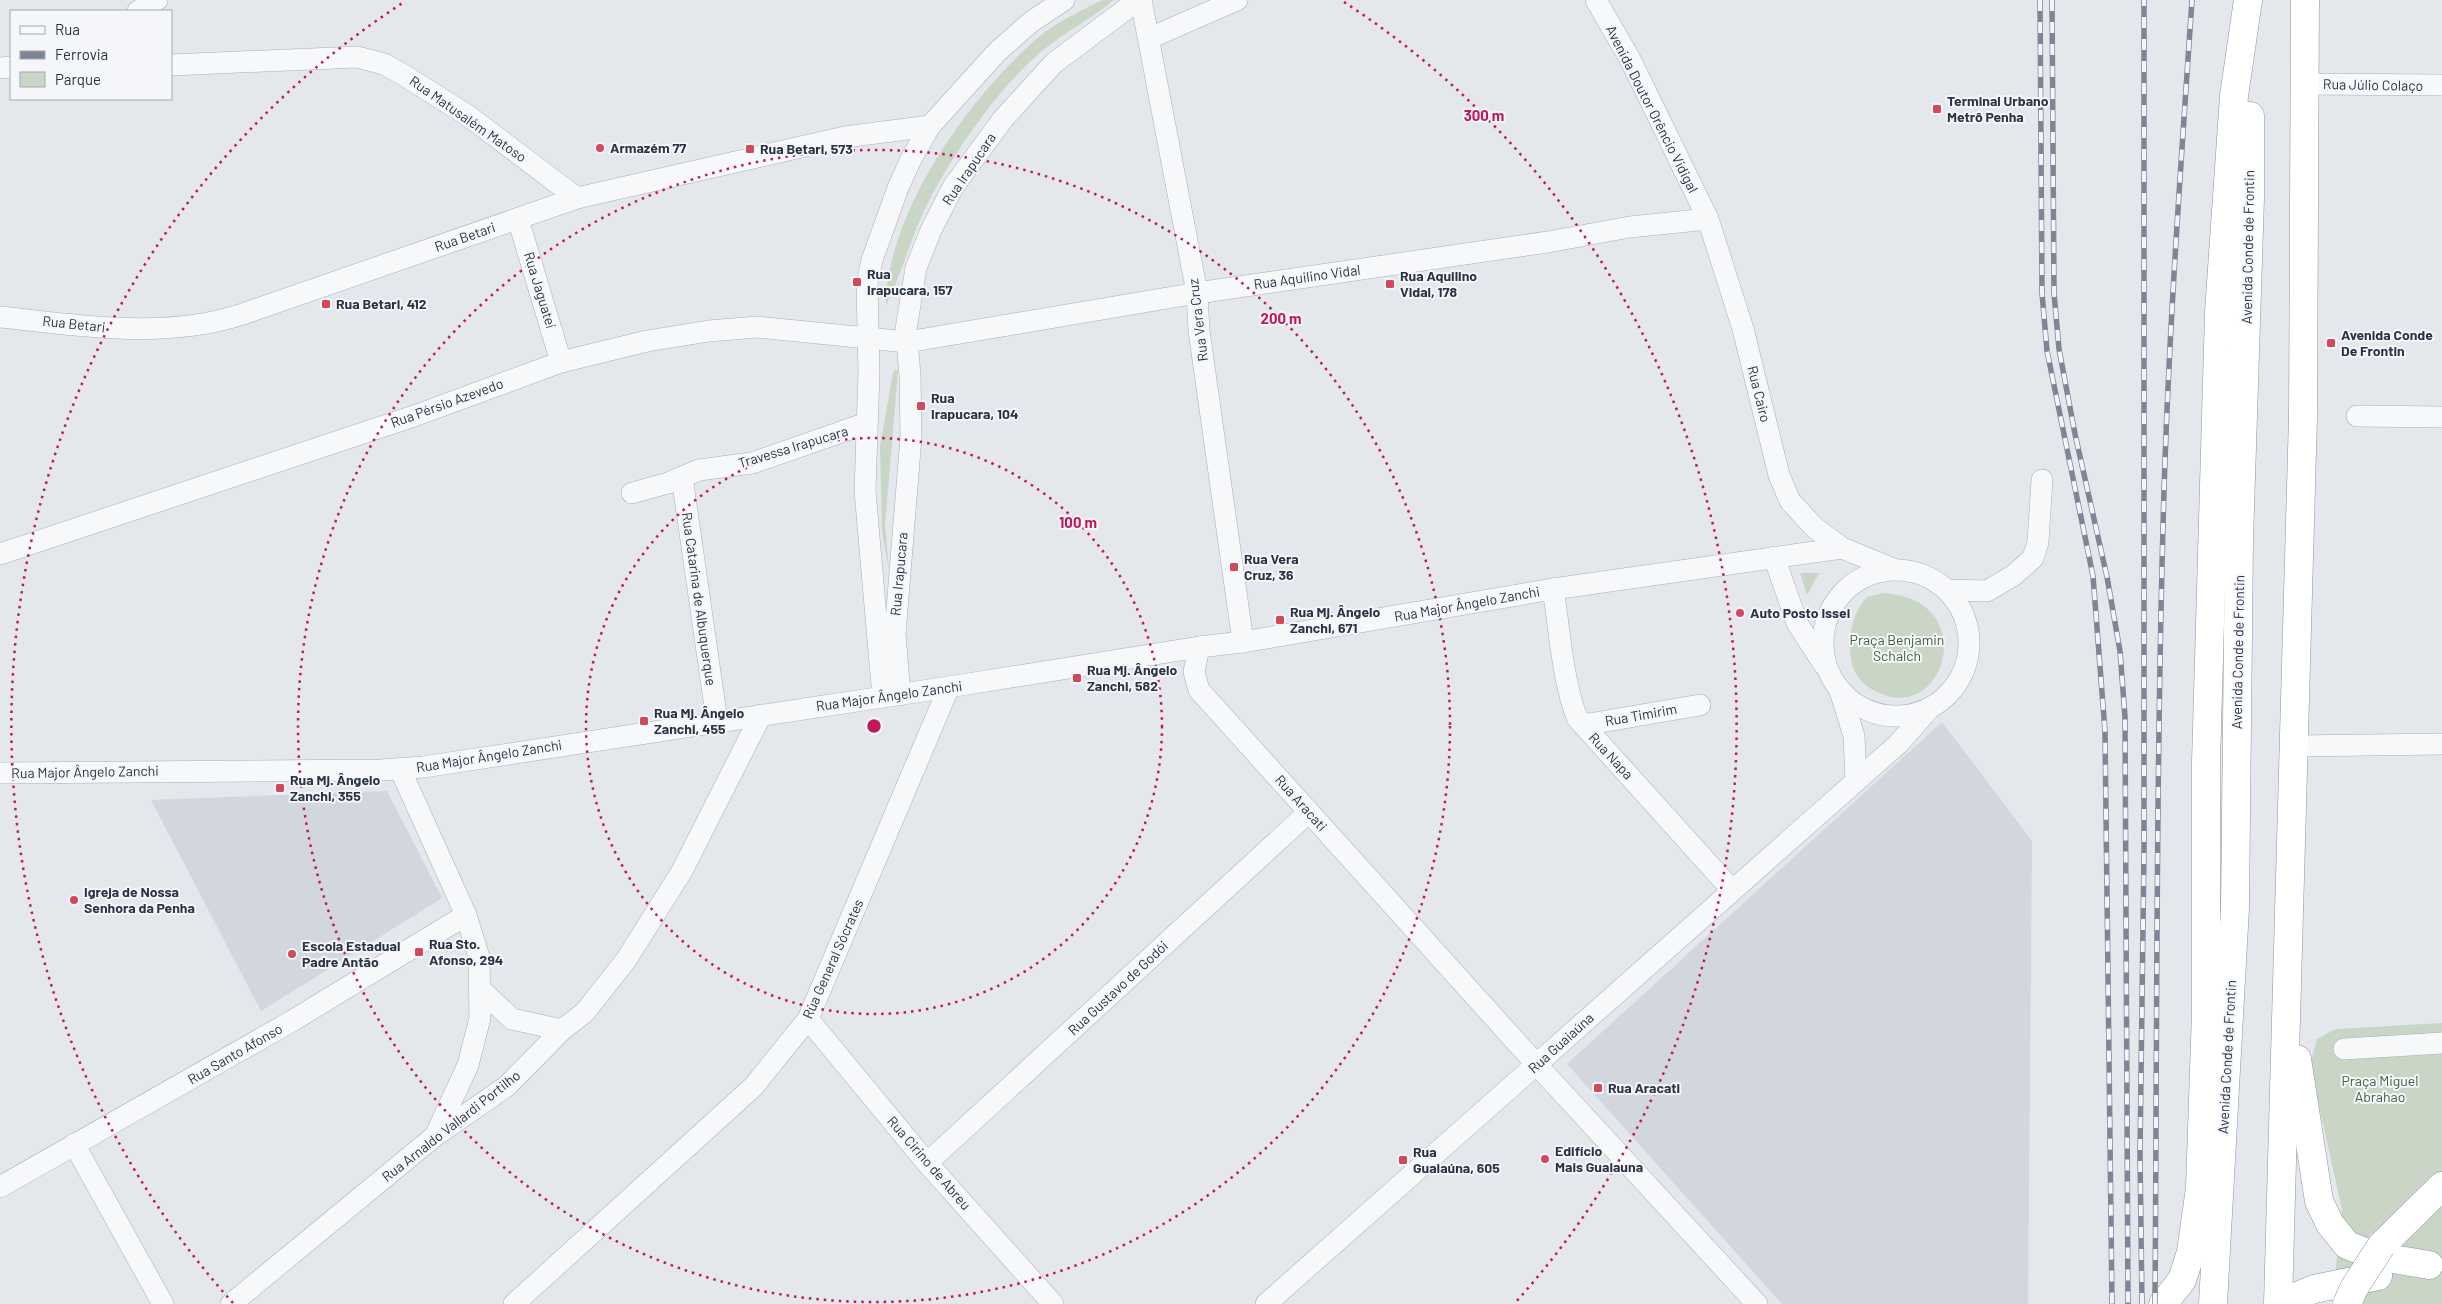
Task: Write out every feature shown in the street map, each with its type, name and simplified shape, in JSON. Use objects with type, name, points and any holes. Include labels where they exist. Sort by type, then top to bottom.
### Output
[{"type":"highway","points":[[2163,1304],[2182,1280],[2191,1252],[2200,1188],[2206,1012],[2206,762],[2219,312],[2234,96],[2249,0]]},
{"type":"highway","name":"Avenida Conde de Frontin","points":[[2213,1304],[2235,908],[2239,540],[2250,198],[2249,0]]},
{"type":"highway","points":[[2286,1002],[2319,1201],[2330,1224],[2346,1245],[2375,1256],[2429,1266],[2314,1289],[2279,1304],[2286,1002],[2295,746],[2303,416],[2304,0]]},
{"type":"highway","points":[[2347,1304],[2381,1246],[2442,1186]]},
{"type":"street","name":"Rua Irapucara","points":[[891,696],[865,491],[868,338],[867,284],[872,260],[898,188],[911,159],[930,126],[997,52],[1031,22],[1064,0]]},
{"type":"street","name":"Rua Irapucara","points":[[891,696],[911,437],[910,375],[906,342],[908,306],[916,268],[931,230],[953,187],[1003,119],[1054,64],[1140,0]]},
{"type":"street","name":"Rua Vera Cruz","points":[[1140,0],[1150,38],[1178,203],[1197,293],[1199,331],[1243,642]]},
{"type":"street","points":[[1150,38],[1237,0]]},
{"type":"street","name":"Avenida Doutor Orêncio Vidigal","points":[[1596,0],[1630,61],[1708,219]]},
{"type":"street","name":"Rua Matusalém Matoso","points":[[172,65],[357,57],[384,64],[467,115],[577,198]]},
{"type":"street","name":"Rua Júlio Colaço","points":[[2304,84],[2442,85]]},
{"type":"street","name":"Rua Betari","points":[[0,316],[108,328],[169,328],[203,324],[243,314],[577,198],[845,137],[930,126]]},
{"type":"street","name":"Rua Jaguateí","points":[[518,219],[561,362]]},
{"type":"street","name":"Rua Aquilino Vidal","points":[[906,342],[1197,293],[1538,243],[1630,227],[1708,219]]},
{"type":"street","name":"Rua Cairo","points":[[1708,219],[1743,329],[1779,475],[1790,502],[1814,528],[1842,548]]},
{"type":"street","name":"Rua Pérsio Azevedo","points":[[0,554],[414,416],[561,362],[647,341],[709,331],[757,327],[906,342]]},
{"type":"street","points":[[2357,416],[2442,417]]},
{"type":"street","name":"Travessa Irapucara","points":[[632,493],[699,470],[752,463],[867,423]]},
{"type":"street","name":"Rua Catarina de Albuquerque","points":[[682,477],[717,721]]},
{"type":"street","points":[[1947,590],[1987,591],[2014,575],[2033,558],[2038,542],[2042,480]]},
{"type":"street","name":"Rua Major Ângelo Zanchi","points":[[0,774],[400,769],[1243,642],[1553,589],[1774,557],[1842,548],[1896,570]]},
{"type":"street","points":[[1774,557],[1797,623],[1840,690],[1854,736],[1856,781]]},
{"type":"street","points":[[1829,671],[1824,651],[1824,631],[1831,612],[1842,594],[1857,581],[1869,575],[1896,570],[1914,572],[1932,579],[1947,590],[1959,606],[1966,622],[1970,644],[1967,663],[1959,681],[1946,696],[1930,708],[1912,715],[1892,716],[1872,712],[1855,703],[1840,690]]},
{"type":"street","name":"Rua Napa","points":[[1553,589],[1572,705],[1583,725],[1732,890]]},
{"type":"street","name":"Rua Aracati","points":[[1200,647],[1194,672],[1199,690],[1537,1065],[1757,1304]]},
{"type":"street","name":"Rua General Sócrates","points":[[514,1304],[753,1087],[808,1019],[949,687]]},
{"type":"street","name":"Rua Timirim","points":[[1583,725],[1700,705]]},
{"type":"street","name":"Rua Guaiaúna","points":[[1266,1304],[1898,744],[1930,708]]},
{"type":"street","name":"Rua Arnaldo Vallardi Portilho","points":[[231,1304],[435,1136],[507,1086],[562,1030],[585,1012],[626,960],[682,871],[761,715]]},
{"type":"street","points":[[2295,746],[2442,744]]},
{"type":"street","points":[[400,769],[466,915],[479,957],[480,1018],[468,1066],[435,1136]]},
{"type":"street","name":"Rua Gustavo de Godói","points":[[927,1163],[1309,812]]},
{"type":"street","name":"Rua Santo Afonso","points":[[0,1187],[74,1144],[93,1136],[292,1021],[466,915]]},
{"type":"street","points":[[480,989],[512,1019],[562,1030]]},
{"type":"street","name":"Rua Cirino de Abreu","points":[[808,1019],[927,1163],[1053,1304]]},
{"type":"street","points":[[2344,1048],[2442,1043]]},
{"type":"street","points":[[74,1144],[163,1304]]},
{"type":"shaded area","points":[[1942,722],[2032,841],[2028,1304],[1782,1304],[1567,1064]]},
{"type":"shaded area","name":"Escola Estadual Padre Antão","points":[[387,791],[442,898],[261,1011],[151,800]]},
{"type":"green space","points":[[1102,0],[1114,0],[1042,51],[1008,85],[975,126],[946,170],[923,213],[886,305],[889,274],[900,233],[929,172],[967,114],[1011,63],[1034,41],[1058,23]]},
{"type":"green space","points":[[895,370],[898,371],[885,525],[889,570],[882,531],[880,446]]},
{"type":"green space","points":[[1800,573],[1819,573],[1807,595]]},
{"type":"green space","name":"Praça Benjamin Schalch","points":[[1883,593],[1916,601],[1933,615],[1942,632],[1944,652],[1939,670],[1929,685],[1914,695],[1895,697],[1873,690],[1861,680],[1853,668],[1850,641],[1855,617],[1867,597]]},
{"type":"green space","name":"Praça Miguel Abrahao","points":[[2442,1023],[2442,1304],[2332,1304],[2342,1210],[2310,1064],[2317,1039],[2336,1029]]},
{"type":"railway","points":[[2040,0],[2042,293],[2047,351],[2093,576],[2105,731],[2112,1304]]},
{"type":"railway","points":[[2052,0],[2054,293],[2059,349],[2075,434],[2107,577],[2120,651],[2125,717],[2128,1304]]},
{"type":"railway","points":[[2142,1304],[2140,1154],[2144,850],[2144,0]]},
{"type":"railway","points":[[2155,1304],[2161,593],[2172,307],[2192,0]]},
{"type":"place","name":"Terminal Urbano Metrô Penha","points":[[1937,109]]},
{"type":"place","name":"Armazém 77","points":[[600,148]]},
{"type":"place","name":"Rua Betari, 573","points":[[750,149]]},
{"type":"place","name":"Rua Irapucara, 157","points":[[857,282]]},
{"type":"place","name":"Rua Aquilino Vidal, 178","points":[[1390,284]]},
{"type":"place","name":"Rua Betari, 412","points":[[326,304]]},
{"type":"place","name":"Avenida Conde De Frontin","points":[[2331,343]]},
{"type":"place","name":"Rua Irapucara, 104","points":[[921,406]]},
{"type":"place","name":"Rua Vera Cruz, 36","points":[[1234,567]]},
{"type":"place","name":"Auto Posto Issei","points":[[1740,613]]},
{"type":"place","name":"Rua Mj. Ângelo Zanchi, 671","points":[[1280,620]]},
{"type":"place","name":"Rua Mj. Ângelo Zanchi, 582","points":[[1077,678]]},
{"type":"place","name":"Rua Mj. Ângelo Zanchi, 455","points":[[644,721]]},
{"type":"place","name":"Rua Mj. Ângelo Zanchi, 355","points":[[280,788]]},
{"type":"place","name":"Igreja de Nossa Senhora da Penha","points":[[74,900]]},
{"type":"place","name":"Rua Sto. Afonso, 294","points":[[419,952]]},
{"type":"place","name":"Escola Estadual Padre Antão","points":[[292,954]]},
{"type":"place","name":"Rua Aracati","points":[[1598,1088]]},
{"type":"place","name":"Edifício Mais Guaiauna","points":[[1545,1159]]},
{"type":"place","name":"Rua Guaiaúna, 605","points":[[1403,1160]]}]
